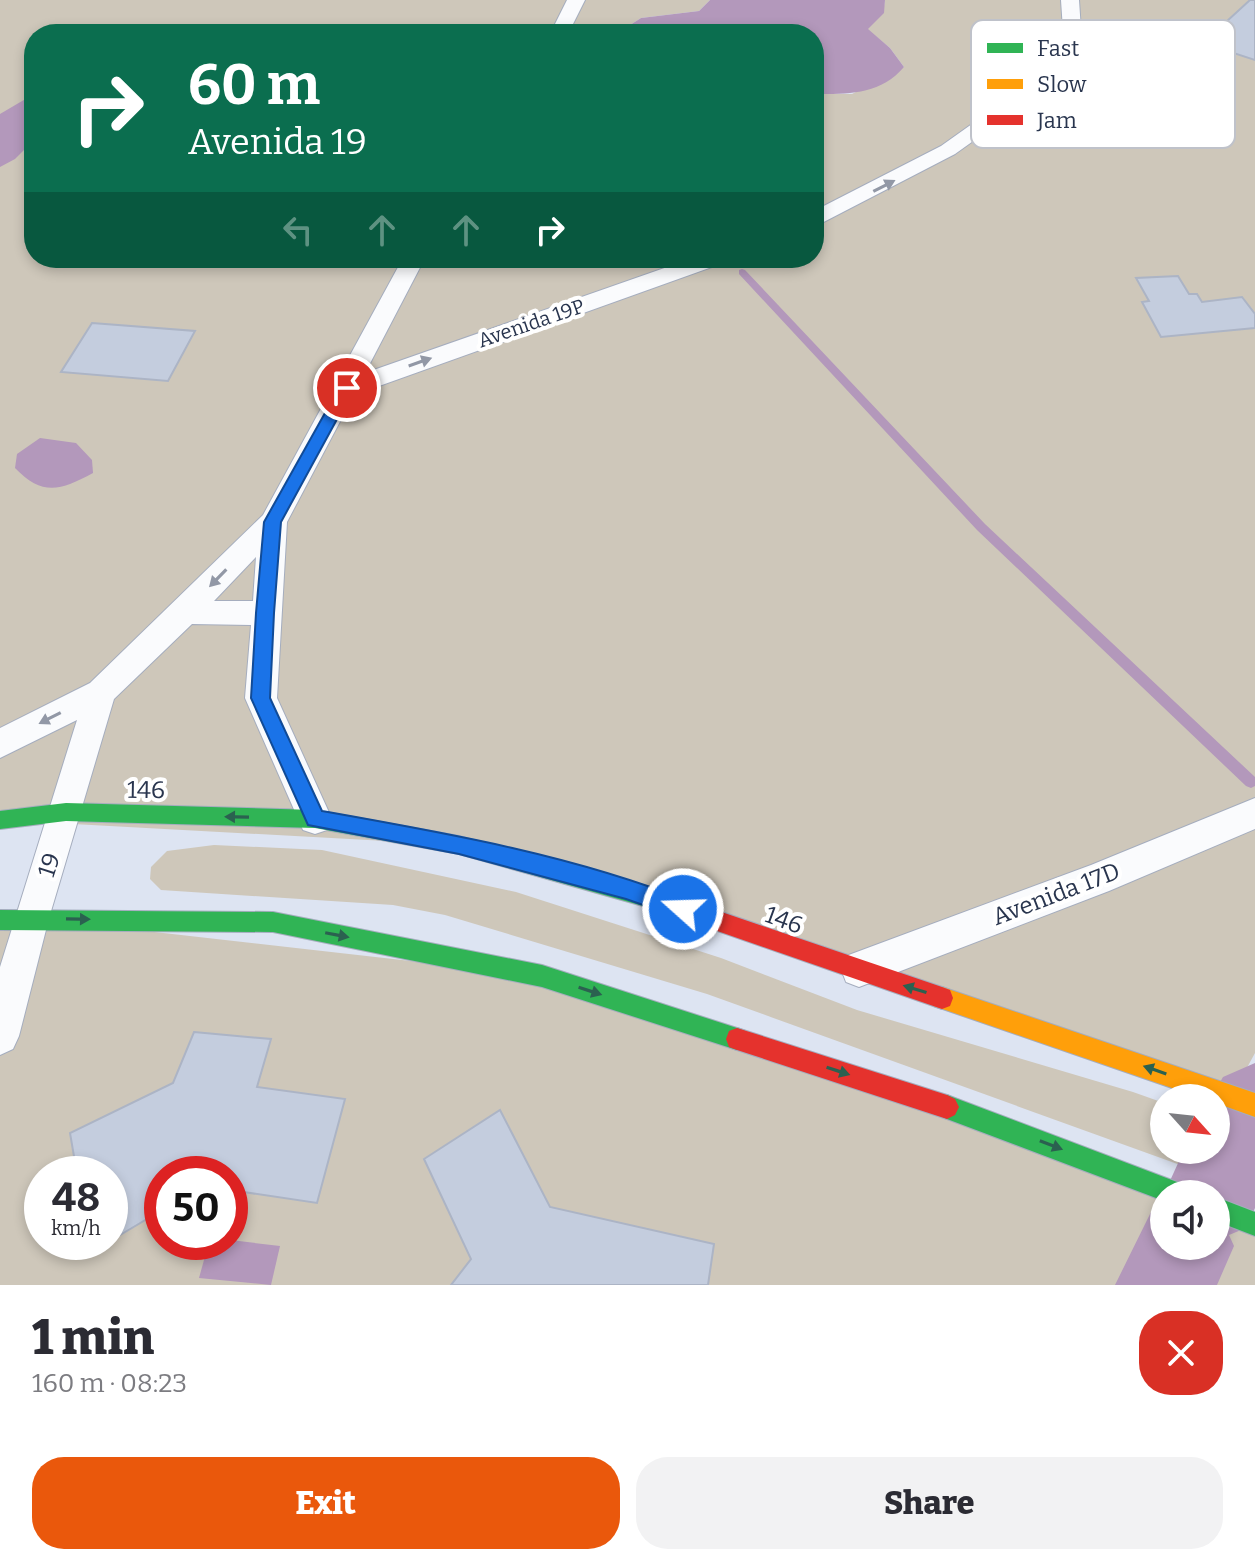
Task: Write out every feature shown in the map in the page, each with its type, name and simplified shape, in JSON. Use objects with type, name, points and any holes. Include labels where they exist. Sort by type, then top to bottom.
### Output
[{"type":"main road","name":"146","points":[[0,820],[66,812],[315,819],[459,845],[626,889],[1255,1105]]},
{"type":"main road","points":[[16,919],[273,922],[542,976],[978,1117],[1150,1184]]},
{"type":"main road","points":[[1230,1214],[1255,1224]]},
{"type":"street","points":[[564,24],[576,0]]},
{"type":"street","points":[[1070,0],[1071,20]]},
{"type":"street","points":[[824,215],[948,150],[971,134]]},
{"type":"street","points":[[0,744],[101,692],[273,522],[409,268]]},
{"type":"street","name":"Avenida 19P","points":[[347,388],[687,268]]},
{"type":"street","points":[[273,522],[261,698],[315,819]]},
{"type":"street","points":[[185,612],[265,613]]},
{"type":"street","name":"19","points":[[0,1036],[16,919],[66,812],[101,692]]},
{"type":"street","name":"Avenida 17D","points":[[855,970],[1097,879],[1255,813]]},
{"type":"shaded area","points":[[0,0],[710,0],[699,11],[641,18],[632,24],[24,24],[24,268],[824,268],[824,94],[852,94],[904,67],[890,48],[867,29],[883,13],[885,0],[1255,0],[1255,1053],[1231,1097],[1230,1084],[1191,1084],[459,845],[0,820]]},
{"type":"shaded area","points":[[710,0],[885,0],[884,13],[868,29],[890,48],[904,67],[874,88],[852,93],[824,94],[824,24],[632,24],[641,18],[699,11]]},
{"type":"shaded area","points":[[24,100],[24,150],[0,167],[0,114]]},
{"type":"shaded area","points":[[40,438],[76,443],[92,460],[93,473],[61,487],[43,487],[34,483],[15,468],[17,454]]},
{"type":"shaded area","points":[[214,845],[322,850],[516,892],[721,958],[857,1010],[1150,1098],[1150,1154],[707,994],[445,915],[393,905],[161,890],[150,879],[151,867],[167,851]]},
{"type":"shaded area","points":[[31,918],[542,976],[1150,1189],[1150,1260],[1230,1260],[1230,1214],[1255,1224],[1255,1285],[0,1285],[0,920]]},
{"type":"shaded area","points":[[1230,1127],[1255,1136],[1255,1192],[1230,1183],[1230,1180],[1178,1164],[1230,1164]]},
{"type":"shaded area","points":[[248,1242],[280,1246],[271,1285],[199,1278],[204,1260],[248,1260]]},
{"type":"building","points":[[1250,0],[1255,0],[1255,60],[1235,53],[1235,20],[1228,20]]},
{"type":"building","points":[[1178,276],[1189,294],[1197,294],[1202,302],[1242,297],[1255,314],[1255,328],[1161,337],[1142,302],[1149,301],[1136,278]]},
{"type":"building","points":[[92,323],[195,331],[168,381],[61,372]]},
{"type":"building","points":[[194,1032],[271,1039],[257,1087],[345,1099],[317,1203],[248,1193],[248,1156],[144,1156],[144,1221],[128,1230],[128,1156],[74,1156],[70,1133],[173,1083]]},
{"type":"building","points":[[500,1110],[550,1207],[714,1244],[708,1285],[451,1285],[471,1259],[424,1159]]},
{"type":"waterway","points":[[742,272],[981,527],[1251,782]]},
{"type":"waterway","points":[[1219,1180],[1255,1109]]},
{"type":"waterway","points":[[1165,1285],[1178,1260]]},
{"type":"traffic: fast","points":[[0,820],[66,812],[315,819],[459,845],[657,900]]},
{"type":"traffic: fast","points":[[0,920],[273,922],[542,976],[737,1039]]},
{"type":"traffic: fast","points":[[947,1107],[1150,1184]]},
{"type":"traffic: fast","points":[[1230,1214],[1255,1224]]},
{"type":"traffic: slow","points":[[942,998],[1255,1105]]},
{"type":"traffic: jam","points":[[657,900],[942,998]]},
{"type":"traffic: jam","points":[[737,1039],[947,1107]]},
{"type":"route","points":[[347,388],[273,522],[265,613],[261,698],[315,819],[459,845],[626,889],[683,909]]}]
